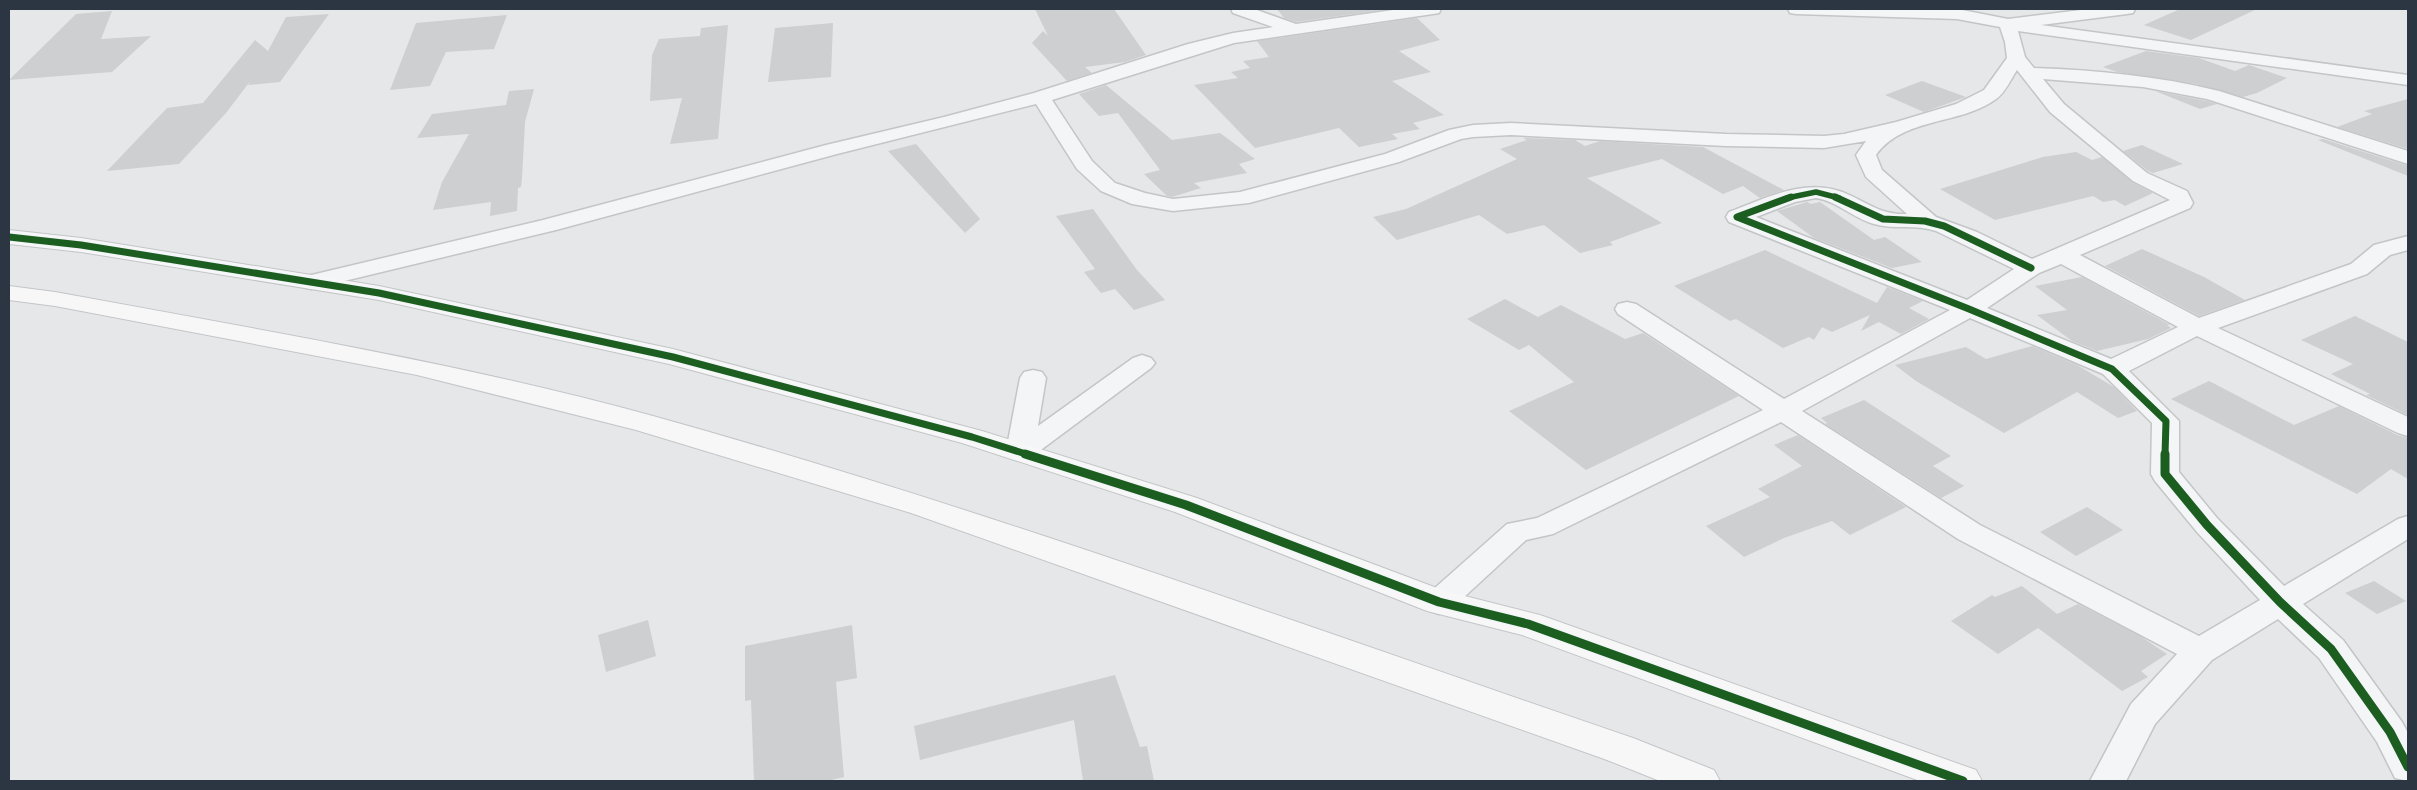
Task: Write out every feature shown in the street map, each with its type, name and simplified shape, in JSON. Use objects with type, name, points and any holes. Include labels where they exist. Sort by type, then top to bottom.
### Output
[{"type":"street","points":[[1239,9],[1294,29]]},
{"type":"street","points":[[310,282],[548,225],[1041,97],[1194,48],[1233,38],[1433,9]]},
{"type":"street","points":[[1796,9],[1948,14],[2016,49],[2095,76],[2180,87],[2408,158]]},
{"type":"street","points":[[2016,49],[2127,9]]},
{"type":"street","points":[[1041,97],[1084,165],[1108,187],[1140,199],[1173,205],[1241,198],[1392,158],[1456,134],[1473,131],[1511,129],[1726,140],[1824,142],[1844,140],[1901,127],[1963,108],[1991,94],[2016,49],[2046,31],[2408,80]]},
{"type":"street","points":[[1438,602],[1517,531],[1542,527],[1782,411],[1969,309],[2031,268],[2182,202],[2179,196],[2140,176],[2057,108],[2016,49]]},
{"type":"street","points":[[1901,127],[1874,144],[1866,155],[1873,173],[1929,222]]},
{"type":"street","points":[[2031,268],[1954,229],[1929,222],[1898,222],[1875,216],[1836,196],[1815,192],[1800,195],[1737,217],[1969,309],[2112,369],[2166,421],[2165,474],[2207,526],[2280,602],[2331,650],[2390,732],[2408,767]]},
{"type":"street","points":[[9,237],[81,245],[379,293],[674,357],[972,437],[1186,505],[1438,602],[1528,624],[1963,781]]},
{"type":"street","points":[[2112,369],[2197,327],[2359,269],[2382,250],[2408,243]]},
{"type":"street","points":[[2060,254],[2197,327],[2408,427]]},
{"type":"street","points":[[9,293],[55,299],[417,367],[644,423],[922,506],[1620,750],[1701,781]]},
{"type":"street","points":[[1627,309],[1969,532],[2200,651]]},
{"type":"street","points":[[1020,452],[1142,363]]},
{"type":"street","points":[[1020,452],[1033,378]]},
{"type":"street","points":[[2108,781],[2143,714],[2200,651],[2408,526]]},
{"type":"building","points":[[1035,9],[1114,9],[1146,55],[1125,62],[1085,67],[1092,73],[1067,81],[1032,43],[1043,31],[1048,36]]},
{"type":"building","points":[[1277,9],[1389,9],[1296,22],[1284,18]]},
{"type":"building","points":[[2180,9],[2257,9],[2191,40],[2144,25]]},
{"type":"building","points":[[112,11],[101,39],[151,36],[112,72],[9,80],[76,14]]},
{"type":"building","points":[[329,14],[280,82],[248,85],[251,80],[226,113],[179,164],[107,171],[167,108],[203,103],[255,40],[268,51],[286,17]]},
{"type":"building","points":[[507,15],[494,49],[446,52],[430,86],[390,90],[416,23]]},
{"type":"building","points":[[1417,18],[1440,40],[1399,51],[1431,72],[1392,81],[1444,115],[1413,123],[1420,129],[1392,134],[1398,139],[1359,147],[1339,128],[1255,148],[1194,85],[1238,78],[1231,72],[1250,68],[1243,61],[1269,57],[1257,41]]},
{"type":"building","points":[[833,23],[831,77],[768,82],[775,28]]},
{"type":"building","points":[[728,25],[718,139],[670,144],[682,98],[650,101],[652,55],[659,39],[700,36],[701,28]]},
{"type":"building","points":[[2146,51],[2199,58],[2235,71],[2249,65],[2287,78],[2257,93],[2243,97],[2196,84],[2117,72],[2103,67]]},
{"type":"building","points":[[1922,81],[1966,97],[1924,112],[1885,95]]},
{"type":"building","points":[[1106,85],[1172,140],[1220,133],[1255,159],[1239,164],[1247,173],[1194,183],[1201,188],[1172,197],[1167,196],[1144,174],[1160,170],[1118,113],[1099,116],[1079,94]]},
{"type":"building","points":[[534,89],[525,122],[522,178],[521,187],[518,188],[517,211],[490,216],[491,202],[433,210],[442,182],[469,134],[417,138],[432,114],[506,105],[509,91]]},
{"type":"building","points":[[2155,91],[2207,101],[2217,104],[2200,109]]},
{"type":"building","points":[[2408,99],[2408,149],[2337,127],[2372,114],[2364,111]]},
{"type":"building","points":[[1523,138],[1575,140],[1585,146],[1600,141],[1703,147],[1784,190],[1760,198],[1743,186],[1723,194],[1662,159],[1587,178],[1662,223],[1610,242],[1613,245],[1580,253],[1544,225],[1507,234],[1479,215],[1397,240],[1373,217],[1406,209],[1517,159],[1500,149],[1527,140]]},
{"type":"building","points":[[2323,139],[2408,166],[2408,176],[2318,140]]},
{"type":"building","points":[[916,144],[980,219],[965,233],[888,151]]},
{"type":"building","points":[[2142,145],[2183,164],[2153,173],[2148,171],[2123,151]]},
{"type":"building","points":[[2076,152],[2092,160],[2102,157],[2132,182],[2153,193],[2125,206],[2115,200],[2103,202],[2093,196],[1995,220],[1940,189],[2043,157]]},
{"type":"building","points":[[1807,202],[1811,204],[1820,202],[1874,240],[1885,237],[1922,262],[1892,268],[1814,238],[1777,211]]},
{"type":"building","points":[[1093,209],[1137,270],[1165,300],[1134,310],[1115,289],[1101,293],[1084,272],[1095,269],[1056,216]]},
{"type":"building","points":[[2142,249],[2204,277],[2245,300],[2199,316],[2105,266]]},
{"type":"building","points":[[1765,250],[1877,303],[1887,287],[1923,301],[1909,308],[1929,319],[1901,334],[1879,322],[1861,331],[1870,315],[1832,332],[1822,327],[1814,340],[1809,337],[1783,348],[1736,319],[1730,321],[1674,286]]},
{"type":"building","points":[[2082,277],[2170,325],[2167,325],[2171,328],[2148,339],[2097,351],[2072,341],[2037,315],[2067,310],[2035,286]]},
{"type":"building","points":[[1505,299],[1538,317],[1561,305],[1625,339],[1643,333],[1739,396],[1586,470],[1509,411],[1574,382],[1529,345],[1519,350],[1467,319]]},
{"type":"building","points":[[2355,316],[2408,342],[2408,415],[2366,395],[2370,394],[2331,374],[2353,364],[2301,340]]},
{"type":"building","points":[[2032,346],[2077,365],[2114,387],[2137,411],[2118,418],[2077,392],[2004,433],[1916,381],[1895,365],[1966,347],[1986,359]]},
{"type":"building","points":[[2209,381],[2294,425],[2339,406],[2397,435],[2408,438],[2408,479],[2391,469],[2357,494],[2171,399]]},
{"type":"building","points":[[1864,400],[1951,456],[1933,466],[1964,486],[1941,498],[1825,424],[1827,423],[1821,418]]},
{"type":"building","points":[[1798,435],[1906,507],[1850,535],[1832,521],[1784,538],[1744,557],[1706,526],[1770,497],[1758,489],[1802,466],[1774,445]]},
{"type":"building","points":[[2087,507],[2123,530],[2076,556],[2040,532]]},
{"type":"building","points":[[2374,581],[2406,601],[2377,614],[2345,593]]},
{"type":"building","points":[[2022,586],[2057,614],[2078,604],[2140,636],[2167,654],[2141,671],[2148,677],[2122,691],[2038,628],[1998,654],[1951,621],[1992,595],[1995,597]]},
{"type":"building","points":[[648,620],[656,656],[606,672],[598,635]]},
{"type":"building","points":[[852,625],[857,678],[836,682],[844,777],[827,781],[754,781],[751,700],[745,701],[745,646]]},
{"type":"building","points":[[1115,675],[1140,747],[1147,746],[1154,781],[1083,781],[1074,720],[920,760],[914,726]]},
{"type":"cycle path","points":[[2031,268],[1944,226],[1925,221],[1890,221],[1875,217],[1840,198],[1824,193],[1808,192],[1799,194],[1737,217],[1969,309],[2112,369],[2166,421],[2165,474],[2207,525],[2280,602],[2331,649],[2390,732],[2408,767]]},
{"type":"cycle path","points":[[9,237],[81,245],[379,293],[673,357],[972,437],[1186,505],[1439,602],[1528,624],[1963,781]]}]
